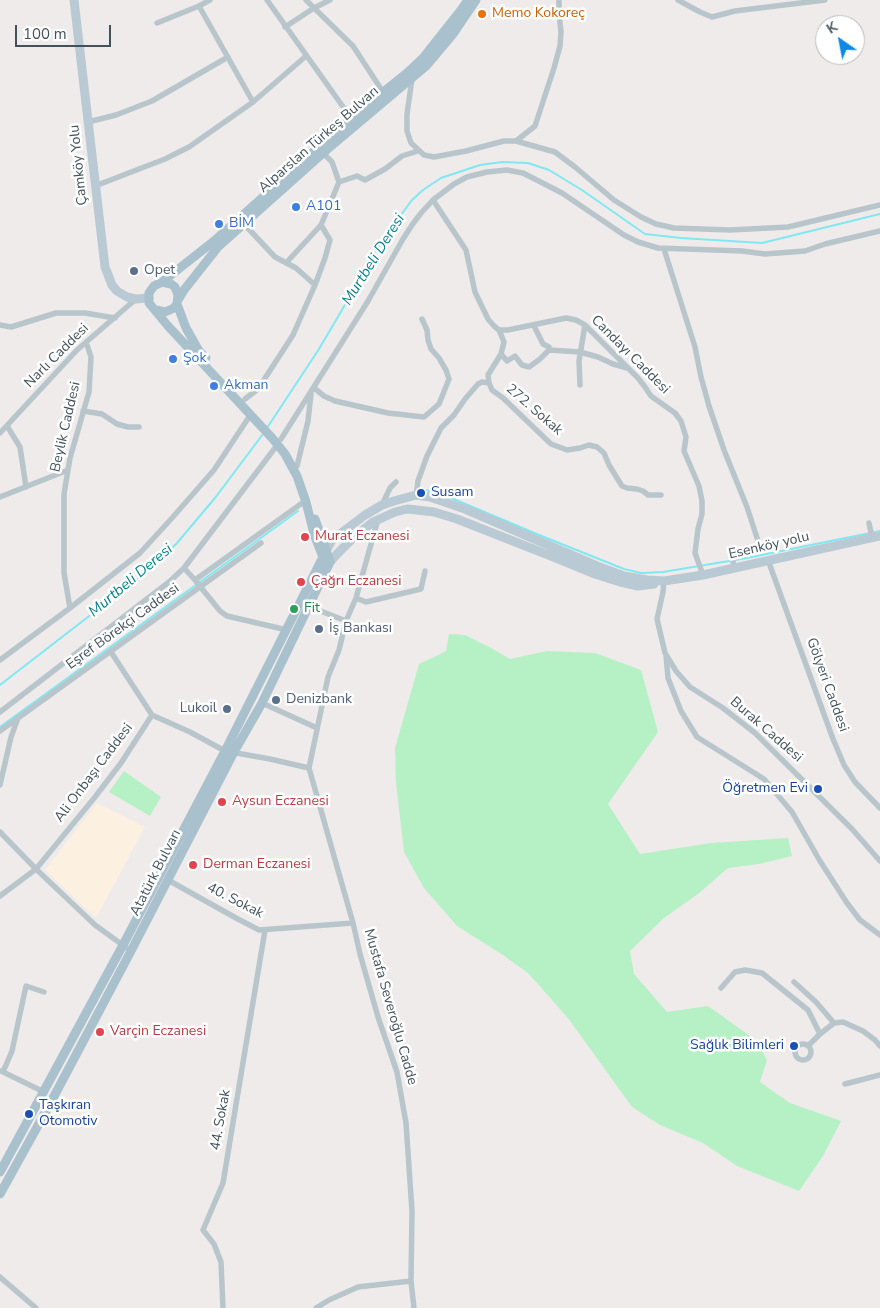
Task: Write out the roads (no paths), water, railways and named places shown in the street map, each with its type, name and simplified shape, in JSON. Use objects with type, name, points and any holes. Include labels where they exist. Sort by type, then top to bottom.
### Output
[{"type":"main road","name":"Alparslan Türkeş Bulvarı","points":[[162,282],[214,241],[350,118],[407,73],[422,58],[468,0]]},
{"type":"main road","name":"Alparslan Türkeş Bulvarı","points":[[177,302],[184,290],[218,247],[323,153],[426,66],[453,34],[476,0]]},
{"type":"main road","points":[[253,412],[245,400],[199,351],[186,328],[177,302],[175,287],[162,282],[154,286],[149,294],[149,303],[168,326],[253,412],[292,456],[306,487],[326,557]]},
{"type":"main road","points":[[156,310],[165,312],[174,308],[177,302]]},
{"type":"main road","points":[[277,439],[297,476],[318,544],[326,557]]},
{"type":"main road","points":[[326,557],[337,554]]},
{"type":"main road","name":"Atatürk Bulvarı","points":[[0,1172],[123,944],[230,752],[262,703],[308,606],[326,557]]},
{"type":"main road","name":"Atatürk Bulvarı","points":[[0,1194],[168,880],[287,630],[326,557]]},
{"type":"street","name":"Çamköy Yolu","points":[[74,0],[105,267],[112,285],[117,291],[127,297],[136,299]]},
{"type":"street","points":[[157,23],[210,0]]},
{"type":"street","points":[[266,0],[350,118]]},
{"type":"street","points":[[306,0],[353,46],[383,92]]},
{"type":"street","points":[[285,27],[330,0]]},
{"type":"street","points":[[516,141],[534,126],[554,68],[560,46],[559,0]]},
{"type":"street","points":[[678,0],[712,17],[762,7],[825,0]]},
{"type":"street","points":[[199,6],[253,102]]},
{"type":"street","points":[[95,186],[165,159],[189,147],[253,102],[306,56]]},
{"type":"street","points":[[88,122],[116,115],[152,101],[228,58]]},
{"type":"street","points":[[412,79],[406,114],[407,131],[411,143],[424,156],[434,157],[504,141],[516,141],[555,152],[582,172],[614,200],[656,224],[674,228],[730,230],[788,227],[880,204]]},
{"type":"street","points":[[339,182],[357,176],[365,180],[385,169],[402,156],[418,151]]},
{"type":"street","points":[[286,263],[321,225],[339,182],[332,162],[323,153]]},
{"type":"street","points":[[0,712],[169,582],[184,568],[259,468],[277,439],[314,388],[368,301],[403,239],[421,213],[433,200],[454,184],[467,177],[494,171],[507,170],[523,173],[562,193],[638,242],[664,249],[742,251],[765,254],[805,251],[825,244],[880,231]]},
{"type":"street","points":[[433,200],[466,250],[475,292],[488,319],[499,330],[504,342],[501,354],[507,361],[515,356],[522,365],[528,367],[549,350],[580,352],[627,368]]},
{"type":"street","points":[[244,224],[275,257],[296,268],[315,285]]},
{"type":"street","points":[[245,400],[258,389],[293,335],[315,285],[330,240],[321,225]]},
{"type":"street","points":[[664,249],[695,347],[709,406],[760,544]]},
{"type":"street","points":[[136,299],[148,298]]},
{"type":"street","name":"Narlı Caddesi","points":[[0,433],[68,359],[136,299]]},
{"type":"street","points":[[0,325],[11,326],[56,313],[85,313],[115,318]]},
{"type":"street","name":"Candayı Caddesi","points":[[499,330],[534,326],[566,318],[576,320],[585,325],[604,342],[651,396],[675,413],[681,421],[686,437],[684,451],[699,486],[702,501],[702,514],[695,542],[695,552],[701,569]]},
{"type":"street","points":[[314,388],[324,396],[335,401],[388,413],[424,416],[439,404],[449,379],[439,358],[431,349],[427,330],[422,319]]},
{"type":"street","points":[[580,386],[579,361],[585,325]]},
{"type":"street","points":[[534,326],[544,344],[549,347],[549,350]]},
{"type":"street","name":"Beylik Caddesi","points":[[70,608],[64,573],[64,494],[76,434],[88,392],[92,356],[85,344]]},
{"type":"street","name":"272. Sokak","points":[[501,354],[488,375],[492,390],[503,398],[551,444],[567,450],[589,445],[597,446],[604,453],[622,486],[637,488],[648,495],[660,495]]},
{"type":"street","points":[[416,496],[418,481],[427,456],[441,428],[454,415],[464,398],[478,384],[489,382]]},
{"type":"street","points":[[297,466],[308,421],[310,398],[314,388]]},
{"type":"street","points":[[83,411],[102,414],[117,424],[139,427]]},
{"type":"street","points":[[0,660],[140,553],[214,470],[253,412]]},
{"type":"street","points":[[7,426],[20,448],[26,487]]},
{"type":"street","points":[[0,497],[68,470]]},
{"type":"street","points":[[382,505],[390,488],[396,482]]},
{"type":"street","points":[[326,557],[332,540],[365,515],[382,505],[416,496],[430,497],[465,509],[624,576],[664,581]]},
{"type":"street","name":"Eşref Börekçi Caddesi","points":[[0,731],[111,652],[305,501]]},
{"type":"street","points":[[337,554],[362,530],[378,519],[407,509],[434,512],[457,519],[612,580],[638,586],[652,585],[664,581]]},
{"type":"street","points":[[111,652],[152,715],[230,752],[309,768],[328,677],[339,650],[346,621],[356,598],[378,519]]},
{"type":"street","name":"Esenköy yolu","points":[[664,581],[732,560],[768,560],[873,532]]},
{"type":"street","name":"Eşref Börekçi Caddesi","points":[[198,584],[261,543]]},
{"type":"street","name":"Gölyeri Caddesi","points":[[768,560],[844,765],[855,782],[880,808]]},
{"type":"street","points":[[184,568],[220,611],[227,616],[287,630]]},
{"type":"street","points":[[356,598],[366,602],[421,589],[425,571]]},
{"type":"street","name":"Burak Caddesi","points":[[664,581],[657,619],[665,653],[676,671],[690,687],[723,708],[755,733],[852,829],[880,861]]},
{"type":"street","points":[[308,606],[346,621]]},
{"type":"street","points":[[665,653],[668,678],[681,711],[698,737],[764,779],[792,812],[847,903],[860,920],[880,935]]},
{"type":"street","points":[[262,703],[317,728]]},
{"type":"street","name":"Ali Onbaşı Caddesi","points":[[0,896],[36,869],[121,763],[152,715]]},
{"type":"street","points":[[0,785],[11,737],[18,718]]},
{"type":"street","name":"Mustafa Severoğlu Cadde","points":[[309,768],[378,1017],[398,1072],[406,1123],[412,1211],[411,1281],[414,1308]]},
{"type":"street","points":[[0,832],[95,925],[131,951]]},
{"type":"street","name":"40. Sokak","points":[[168,880],[259,930],[353,923]]},
{"type":"street","name":"44. Sokak","points":[[223,1308],[221,1262],[214,1244],[204,1230],[223,1183],[265,930]]},
{"type":"street","points":[[721,988],[735,972],[745,970],[762,973],[808,1010],[820,1034]]},
{"type":"street","points":[[794,982],[816,1002],[834,1023]]},
{"type":"street","points":[[44,992],[26,986],[12,1051],[2,1071],[44,1092]]},
{"type":"street","points":[[808,1046],[834,1023],[843,1022],[863,1031],[880,1046]]},
{"type":"street","points":[[845,1084],[880,1075]]},
{"type":"street","points":[[0,1277],[36,1308]]},
{"type":"street","points":[[316,1308],[358,1287],[411,1281]]},
{"type":"waterway","name":"Murtbeli Deresi","points":[[267,428],[319,349],[386,235],[412,200],[441,178],[480,165],[502,162],[528,163],[549,170],[582,190],[645,234],[681,238],[762,243],[880,214]]},
{"type":"waterway","name":"Murtbeli Deresi","points":[[0,685],[150,569],[177,543],[215,498],[263,434]]},
{"type":"waterway","points":[[426,490],[444,495],[624,569],[641,573],[663,572],[747,558],[880,531]]},
{"type":"waterway","points":[[0,727],[298,511]]},
{"type":"place","name":"Memo Kokoreç","points":[[482,14]]},
{"type":"place","name":"A101","points":[[296,207]]},
{"type":"place","name":"BİM","points":[[219,224]]},
{"type":"place","name":"Opet","points":[[134,271]]},
{"type":"place","name":"Şok","points":[[173,359]]},
{"type":"place","name":"Akman","points":[[214,386]]},
{"type":"place","name":"Susam","points":[[421,493]]},
{"type":"place","name":"Murat Eczanesi","points":[[305,537]]},
{"type":"place","name":"Çağrı Eczanesi","points":[[301,582]]},
{"type":"place","name":"Fit","points":[[294,609]]},
{"type":"place","name":"İş Bankası","points":[[319,629]]},
{"type":"place","name":"Denizbank","points":[[276,700]]},
{"type":"place","name":"Lukoil","points":[[227,709]]},
{"type":"place","name":"Öğretmen Evi","points":[[818,789]]},
{"type":"place","name":"Aysun Eczanesi","points":[[222,802]]},
{"type":"place","name":"Derman Eczanesi","points":[[193,865]]},
{"type":"place","name":"Varçin Eczanesi","points":[[100,1032]]},
{"type":"place","name":"Sağlık Bilimleri","points":[[794,1046]]},
{"type":"place","name":"Taşkıran Otomotiv","points":[[29,1114]]}]
